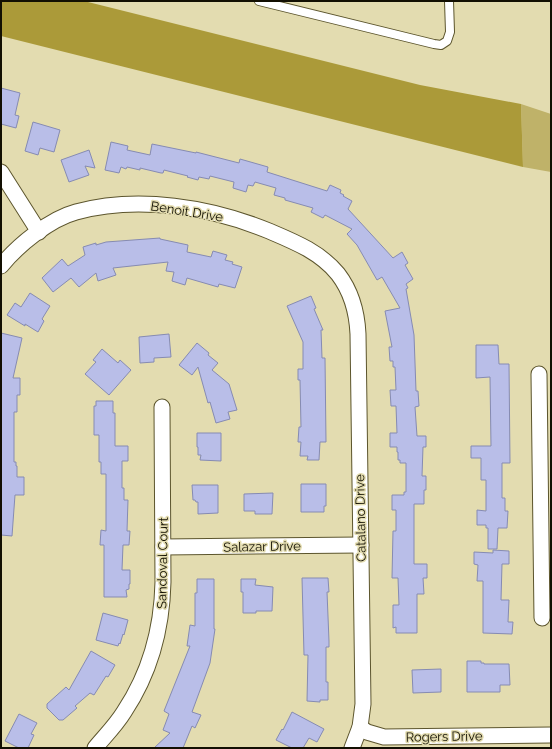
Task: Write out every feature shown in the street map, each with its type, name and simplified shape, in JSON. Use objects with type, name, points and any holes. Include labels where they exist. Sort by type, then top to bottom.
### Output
[{"type":"street","points":[[1,172],[39,232]]},
{"type":"street","name":"Benoit Drive","points":[[1,266],[33,235],[51,224],[76,212],[117,205],[151,204],[177,207],[221,215],[258,226],[294,241],[316,253],[338,274],[350,295],[355,309]]},
{"type":"street","name":"Catalano Drive","points":[[355,309],[358,334],[363,704],[360,727]]},
{"type":"street","points":[[539,374],[546,588],[542,618]]},
{"type":"street","name":"Sandoval Court","points":[[95,748],[124,713],[140,684],[150,659],[159,628],[162,602],[162,408]]},
{"type":"street","name":"Salazar Drive","points":[[162,547],[361,545]]},
{"type":"street","points":[[352,748],[360,727]]},
{"type":"street","name":"Rogers Drive","points":[[360,727],[367,732],[384,737],[551,735]]},
{"type":"lane","points":[[259,1],[441,45],[448,41],[450,32],[449,1]]},
{"type":"shaded area","points":[[1,1],[84,1],[420,85],[521,104],[523,167],[1,36]]},
{"type":"shaded area","points":[[521,104],[551,114],[551,172],[523,167]]},
{"type":"building","points":[[1,88],[20,93],[15,115],[19,116],[16,128],[1,124]]},
{"type":"building","points":[[33,122],[60,130],[54,152],[40,148],[38,155],[25,151]]},
{"type":"building","points":[[111,142],[128,146],[127,150],[150,155],[152,144],[196,152],[239,163],[240,159],[268,167],[267,172],[327,191],[330,185],[341,190],[340,193],[344,195],[343,196],[352,201],[348,209],[393,258],[402,252],[408,263],[405,265],[413,279],[406,284],[408,288],[406,289],[414,335],[416,391],[418,391],[419,406],[415,407],[417,436],[426,436],[426,447],[423,447],[422,476],[426,476],[424,504],[414,504],[414,564],[427,564],[427,578],[423,578],[424,594],[417,594],[417,633],[396,633],[396,627],[393,628],[393,605],[399,605],[398,578],[392,578],[393,531],[396,531],[396,510],[392,510],[392,495],[404,495],[404,492],[406,492],[406,463],[400,463],[400,460],[398,460],[397,447],[390,447],[390,433],[397,433],[396,406],[391,406],[390,390],[396,390],[395,367],[393,367],[393,361],[390,361],[389,347],[392,347],[385,311],[400,308],[382,277],[377,280],[357,245],[347,234],[352,229],[325,215],[323,218],[311,212],[313,208],[285,200],[285,198],[274,195],[276,188],[255,182],[253,186],[248,185],[246,192],[233,188],[234,182],[210,176],[209,179],[199,177],[198,180],[164,170],[163,173],[161,173],[140,168],[140,170],[121,167],[119,173],[105,170]]},
{"type":"building","points":[[89,150],[95,168],[85,166],[89,175],[69,182],[61,160]]},
{"type":"building","points":[[160,238],[188,245],[187,252],[211,257],[213,251],[227,255],[225,260],[242,267],[235,288],[219,284],[218,287],[187,278],[185,285],[172,281],[174,272],[166,271],[168,262],[113,268],[116,275],[98,281],[96,273],[79,287],[71,278],[53,292],[42,278],[62,259],[68,266],[85,255],[83,247],[96,243],[96,245],[106,242]]},
{"type":"building","points":[[30,293],[50,306],[42,319],[44,321],[38,332],[7,315],[15,303],[21,307]]},
{"type":"building","points":[[311,296],[316,308],[314,309],[323,330],[321,330],[322,358],[325,358],[326,442],[320,442],[319,460],[307,460],[308,456],[300,456],[301,442],[298,442],[299,427],[301,427],[300,380],[298,380],[298,369],[303,369],[303,342],[287,306]]},
{"type":"building","points":[[1,333],[22,338],[13,378],[20,378],[20,395],[17,395],[17,412],[14,412],[14,462],[16,462],[17,466],[17,477],[24,477],[24,495],[15,495],[12,536],[1,535]]},
{"type":"building","points":[[169,334],[171,357],[154,358],[154,362],[140,363],[139,337]]},
{"type":"building","points":[[197,343],[218,363],[212,370],[229,384],[237,410],[228,412],[230,419],[216,423],[210,402],[208,403],[198,367],[192,375],[179,365]]},
{"type":"building","points":[[476,345],[498,345],[499,364],[509,364],[510,463],[502,463],[502,498],[505,498],[505,511],[508,511],[507,528],[498,528],[497,549],[488,549],[488,528],[486,528],[486,525],[477,525],[477,510],[486,511],[486,480],[481,480],[481,458],[471,458],[471,446],[491,446],[490,377],[476,378]]},
{"type":"building","points":[[102,349],[118,363],[120,360],[131,370],[109,395],[85,374],[96,362],[93,360]]},
{"type":"building","points":[[96,401],[113,401],[113,413],[115,413],[115,446],[128,446],[128,461],[122,461],[122,488],[124,488],[124,500],[128,500],[127,531],[130,531],[129,545],[123,545],[122,570],[130,570],[129,589],[126,590],[127,597],[104,597],[104,545],[100,545],[101,530],[106,531],[106,474],[101,474],[101,462],[99,462],[99,435],[94,435],[94,406],[96,406]]},
{"type":"building","points":[[197,433],[221,433],[221,461],[200,460],[201,455],[198,455],[197,447]]},
{"type":"building","points":[[301,484],[326,484],[326,506],[324,506],[324,512],[301,512]]},
{"type":"building","points":[[192,485],[218,485],[218,513],[198,514],[198,502],[193,500]]},
{"type":"building","points":[[273,493],[272,514],[255,514],[255,511],[244,511],[244,494]]},
{"type":"building","points":[[493,550],[509,551],[509,564],[502,564],[501,600],[509,600],[508,622],[513,622],[512,634],[483,633],[483,581],[477,581],[478,565],[474,564],[474,552],[493,553]]},
{"type":"building","points":[[302,578],[328,578],[329,592],[327,592],[329,647],[326,647],[326,682],[328,682],[328,700],[320,700],[320,702],[307,701],[308,655],[304,655]]},
{"type":"building","points":[[197,579],[214,579],[215,629],[210,663],[192,712],[201,715],[195,728],[192,726],[183,748],[154,748],[170,733],[163,730],[169,714],[164,711],[190,646],[187,646],[190,625],[195,626],[195,593],[197,593]]},
{"type":"building","points":[[241,579],[256,579],[255,585],[273,587],[272,611],[243,613],[243,592],[241,592]]},
{"type":"building","points":[[103,613],[128,620],[124,635],[123,634],[118,646],[96,640]]},
{"type":"building","points":[[91,651],[115,665],[94,695],[90,693],[75,706],[77,708],[63,720],[59,720],[47,708],[47,704],[66,687],[69,690]]},
{"type":"building","points":[[467,661],[481,661],[481,663],[484,664],[509,664],[510,685],[500,685],[500,692],[467,692]]},
{"type":"building","points":[[441,669],[441,692],[413,693],[412,670]]},
{"type":"building","points":[[292,712],[324,729],[317,742],[309,738],[303,748],[292,748],[276,740]]},
{"type":"building","points":[[19,714],[37,723],[31,734],[34,735],[28,748],[19,748],[5,741]]}]
